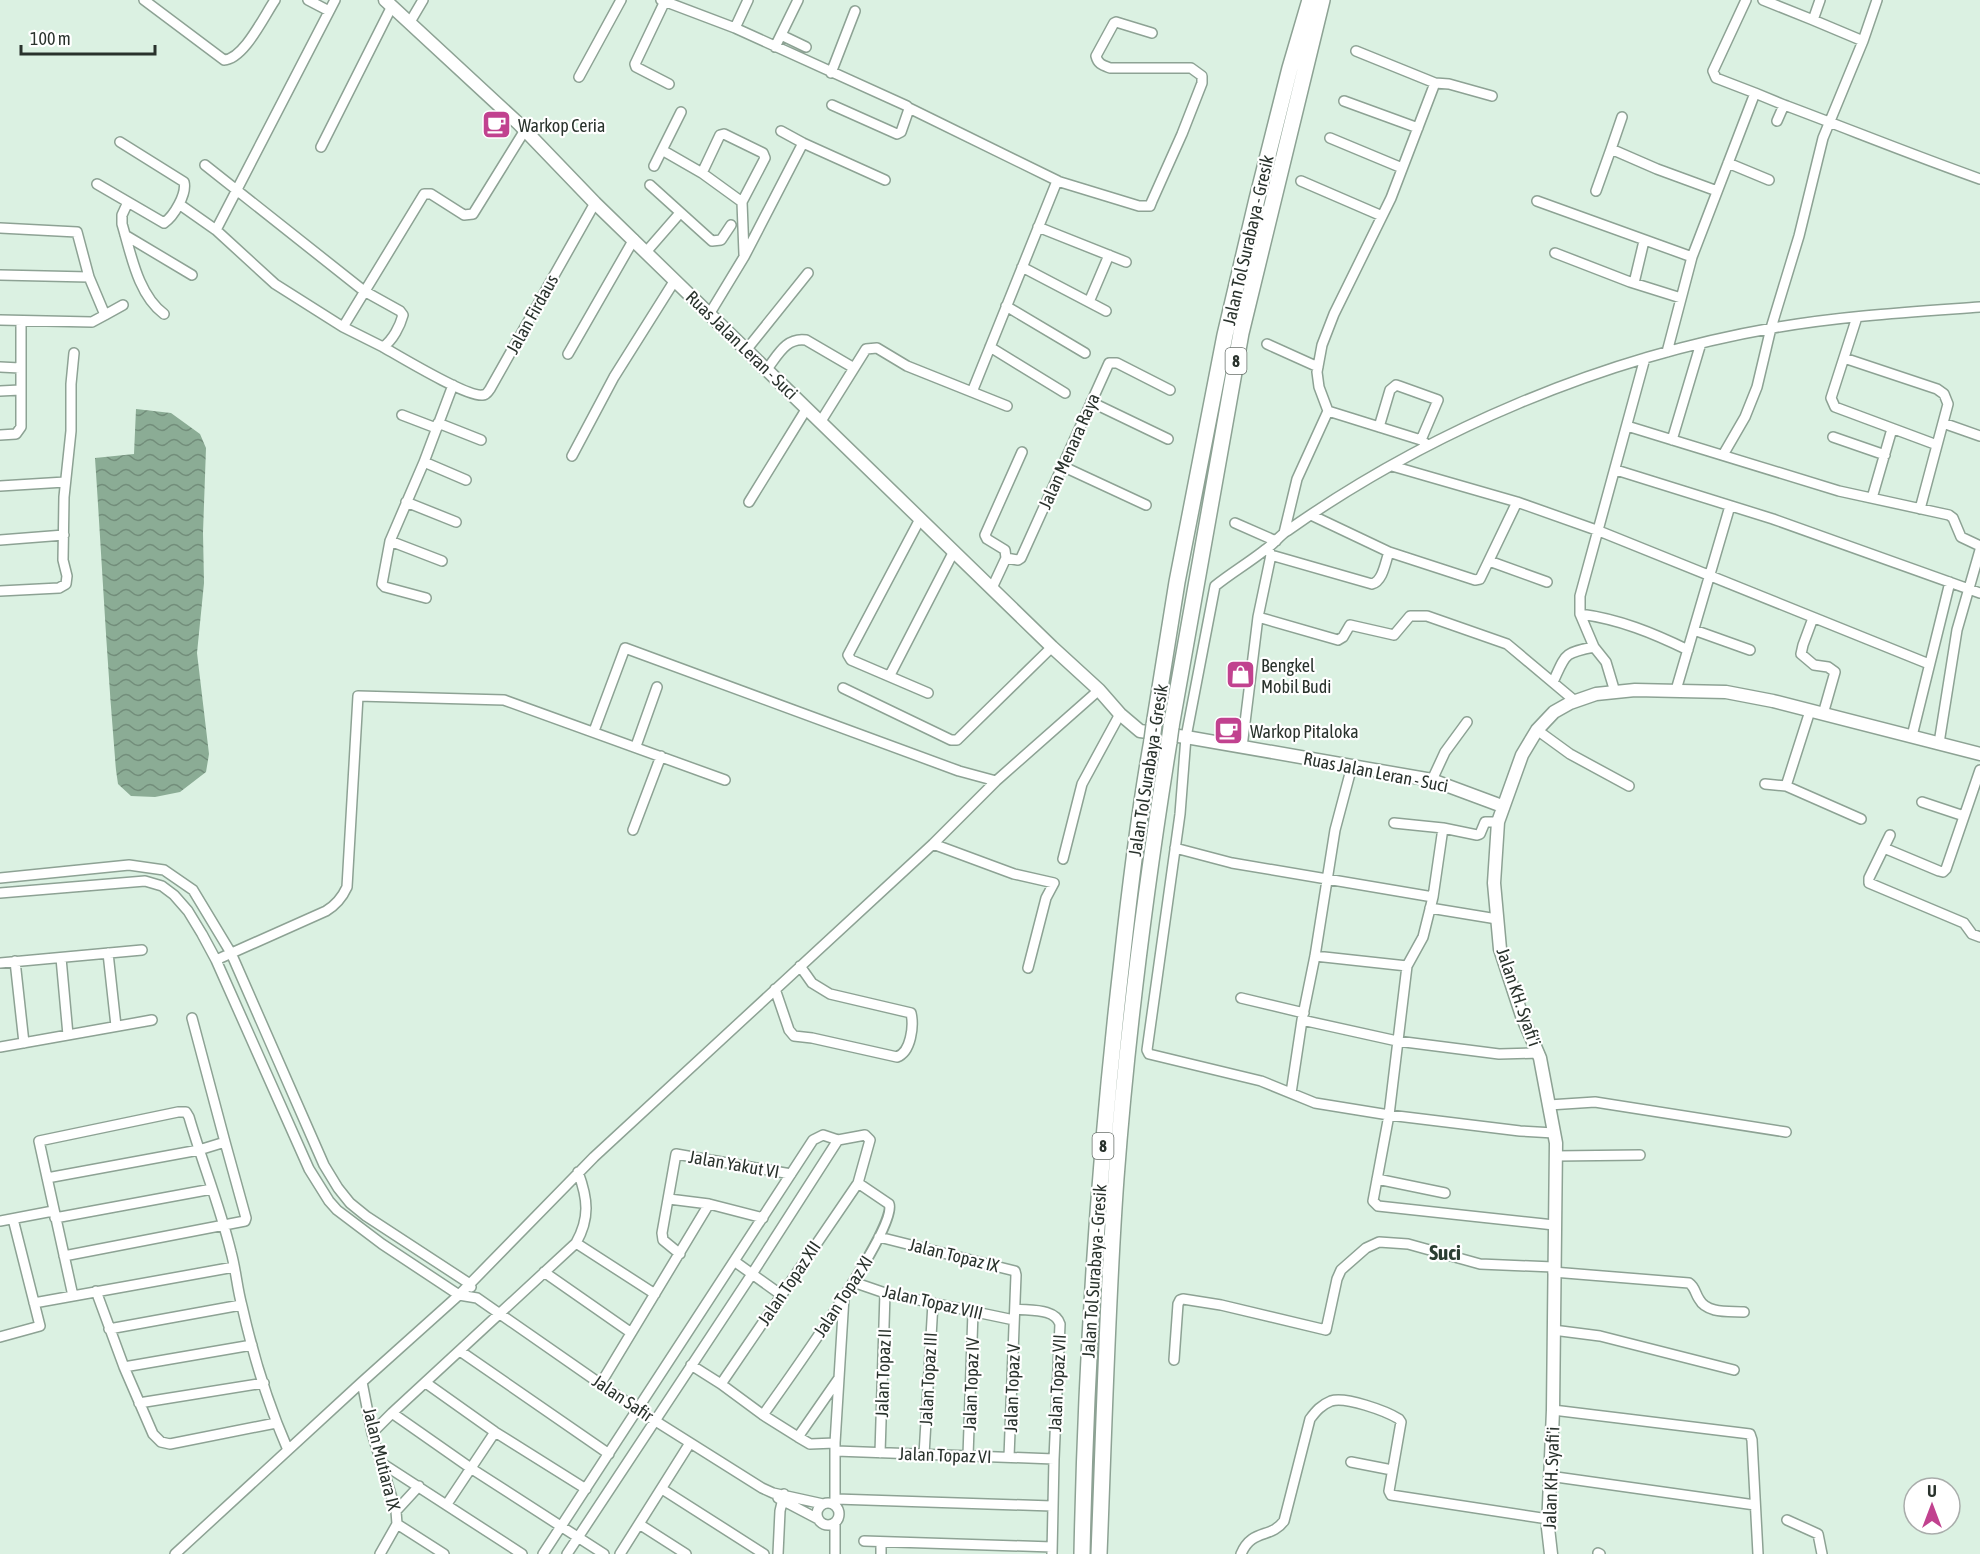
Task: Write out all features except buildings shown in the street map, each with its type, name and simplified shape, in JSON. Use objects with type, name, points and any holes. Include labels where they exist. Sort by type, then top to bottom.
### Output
[{"type":"highway","name":"Jalan Tol Surabaya - Gresik","points":[[1082,1554],[1088,1373],[1106,1110],[1149,732],[1226,335],[1260,188],[1310,0]]},
{"type":"highway","name":"Jalan Tol Surabaya - Gresik","points":[[1100,1554],[1107,1322],[1116,1177],[1145,908],[1170,734],[1241,333],[1322,0]]},
{"type":"main road","name":"Ruas Jalan Leran - Suci","points":[[388,3],[525,130],[595,203],[1099,690],[1120,714],[1149,732],[1432,780],[1502,806]]},
{"type":"main road","name":"Jalan KH. Syafi'i","points":[[1551,1554],[1548,1519],[1553,1410],[1554,1133],[1539,1053],[1522,1016],[1500,949],[1494,883],[1498,822],[1522,755],[1537,730],[1554,712],[1575,701],[1596,694],[1635,690],[1726,692],[1980,754]]},
{"type":"street","points":[[144,0],[224,60],[240,53],[275,0]]},
{"type":"street","points":[[308,0],[329,11]]},
{"type":"street","points":[[216,230],[335,0]]},
{"type":"street","points":[[410,22],[423,0]]},
{"type":"street","points":[[579,77],[621,0]]},
{"type":"street","points":[[735,28],[748,0]]},
{"type":"street","points":[[775,47],[798,0]]},
{"type":"street","points":[[1746,0],[1713,71],[1716,78],[1980,179]]},
{"type":"street","points":[[1763,0],[1863,41]]},
{"type":"street","points":[[1813,20],[1820,0]]},
{"type":"street","points":[[1723,454],[1745,417],[1757,387],[1822,143],[1877,0]]},
{"type":"street","points":[[669,84],[636,67],[635,64],[663,1],[687,4],[1058,181],[1139,206],[1150,206],[1182,135],[1202,83],[1202,76],[1191,68],[1110,68],[1102,65],[1096,56],[1116,22],[1152,33]]},
{"type":"street","points":[[321,147],[388,3]]},
{"type":"street","points":[[831,73],[855,11]]},
{"type":"street","points":[[781,35],[806,47]]},
{"type":"street","points":[[1356,51],[1435,83],[1449,84],[1492,96]]},
{"type":"street","points":[[1284,532],[1297,479],[1328,411],[1319,387],[1318,367],[1322,345],[1334,314],[1382,216],[1435,83]]},
{"type":"street","points":[[1667,352],[1692,257],[1755,93]]},
{"type":"street","points":[[1344,101],[1418,128]]},
{"type":"street","points":[[832,105],[897,134],[901,132],[909,114],[909,108]]},
{"type":"street","points":[[1777,121],[1784,105]]},
{"type":"street","points":[[654,166],[681,112]]},
{"type":"street","points":[[1596,191],[1622,117]]},
{"type":"street","points":[[343,327],[424,194],[431,194],[464,215],[473,214],[525,130]]},
{"type":"street","points":[[781,131],[885,180]]},
{"type":"street","points":[[702,173],[720,135],[724,134],[763,153],[765,158],[742,201],[744,257]]},
{"type":"street","points":[[1330,138],[1402,168]]},
{"type":"street","points":[[97,184],[164,223],[179,204],[186,186],[184,182],[120,142]]},
{"type":"street","points":[[710,313],[744,257],[803,143]]},
{"type":"street","points":[[1611,149],[1717,191]]},
{"type":"street","points":[[662,150],[702,173],[742,201]]},
{"type":"street","points":[[1728,163],[1769,180]]},
{"type":"street","points":[[205,165],[364,291],[400,311],[403,315],[388,343],[383,347]]},
{"type":"street","points":[[972,392],[1058,181]]},
{"type":"street","points":[[1301,181],[1382,216]]},
{"type":"street","points":[[650,185],[712,241],[721,240],[731,225]]},
{"type":"street","points":[[1537,201],[1692,257]]},
{"type":"street","points":[[128,202],[122,215],[125,235],[144,289],[153,306],[164,314]]},
{"type":"street","name":"Jalan Firdaus","points":[[179,204],[216,230],[275,284],[343,327],[453,385],[483,395],[490,389],[595,203]]},
{"type":"street","points":[[646,252],[680,213]]},
{"type":"street","points":[[1038,227],[1126,262]]},
{"type":"street","points":[[0,228],[76,232],[89,277],[105,315]]},
{"type":"street","points":[[743,228],[756,235]]},
{"type":"street","points":[[125,235],[192,275]]},
{"type":"street","points":[[568,354],[634,239]]},
{"type":"street","points":[[1634,284],[1644,241]]},
{"type":"street","points":[[1555,253],[1634,284],[1681,298]]},
{"type":"street","points":[[1089,302],[1109,255]]},
{"type":"street","points":[[1022,267],[1106,311]]},
{"type":"street","points":[[747,349],[808,273]]},
{"type":"street","points":[[0,274],[89,277]]},
{"type":"street","points":[[572,456],[614,377],[675,279]]},
{"type":"street","points":[[0,320],[92,322],[123,305]]},
{"type":"street","points":[[1006,306],[1085,353]]},
{"type":"street","points":[[1242,747],[1258,618],[1269,552],[1284,532],[1392,465],[1424,442],[1523,400],[1645,358],[1701,343],[1771,328],[1846,317],[1980,307]]},
{"type":"street","points":[[1857,317],[1831,403],[1835,407],[1937,445]]},
{"type":"street","points":[[0,435],[16,434],[20,431],[21,321]]},
{"type":"street","points":[[767,369],[786,344],[800,339],[806,340],[854,368]]},
{"type":"street","points":[[1672,440],[1701,343]]},
{"type":"street","points":[[1267,344],[1318,367]]},
{"type":"street","points":[[990,346],[1065,393]]},
{"type":"street","points":[[821,421],[866,350],[877,348],[907,366],[1007,406]]},
{"type":"street","points":[[0,591],[64,586],[67,576],[63,560],[74,353]]},
{"type":"street","points":[[1614,692],[1606,662],[1594,647],[1580,614],[1580,596],[1645,358]]},
{"type":"street","points":[[1844,358],[1937,389],[1944,394],[1948,404],[1920,509]]},
{"type":"street","name":"Jalan Menara Raya","points":[[1006,558],[1017,560],[1021,558],[1111,362],[1170,390]]},
{"type":"street","points":[[0,367],[20,368]]},
{"type":"street","points":[[426,598],[383,585],[390,541],[424,462],[453,385]]},
{"type":"street","points":[[1379,428],[1390,390],[1396,385],[1400,386],[1438,400],[1424,442]]},
{"type":"street","points":[[0,391],[20,390]]},
{"type":"street","points":[[1091,402],[1168,439]]},
{"type":"street","points":[[749,502],[807,408]]},
{"type":"street","points":[[1328,411],[1424,442]]},
{"type":"street","points":[[402,415],[481,440]]},
{"type":"street","points":[[1943,423],[1980,436]]},
{"type":"street","points":[[1627,426],[1839,491],[1951,516],[1961,537],[1980,548],[1958,630],[1939,743]]},
{"type":"street","points":[[1872,498],[1892,429]]},
{"type":"street","points":[[1833,437],[1885,455]]},
{"type":"street","points":[[992,588],[1006,558],[1005,550],[987,539],[985,535],[1022,452]]},
{"type":"street","points":[[424,462],[466,480]]},
{"type":"street","points":[[1392,465],[1517,502],[1599,531],[1929,664]]},
{"type":"street","points":[[1062,466],[1146,505]]},
{"type":"street","points":[[1616,470],[1730,506],[1980,593]]},
{"type":"street","points":[[0,486],[66,482]]},
{"type":"street","points":[[406,502],[456,522]]},
{"type":"street","points":[[1311,515],[1389,552],[1474,580],[1480,579],[1517,502]]},
{"type":"street","points":[[1676,690],[1730,506]]},
{"type":"street","points":[[920,519],[848,653],[851,660],[928,693]]},
{"type":"street","points":[[1235,523],[1276,541]]},
{"type":"street","points":[[0,540],[64,535]]},
{"type":"street","points":[[390,541],[441,561]]},
{"type":"street","points":[[890,675],[954,551]]},
{"type":"street","points":[[1389,552],[1380,578],[1377,583],[1372,584],[1269,552],[1215,586],[1186,737],[1180,814],[1147,1050],[1149,1054],[1261,1081],[1315,1103],[1389,1115],[1554,1133]]},
{"type":"street","points":[[1489,561],[1547,582]]},
{"type":"street","points":[[1912,736],[1950,582]]},
{"type":"street","points":[[1580,614],[1600,617],[1645,630],[1688,650]]},
{"type":"street","points":[[1258,618],[1338,640],[1350,625],[1394,635],[1410,616],[1427,616],[1507,644],[1575,701]]},
{"type":"street","points":[[1813,618],[1802,654],[1814,664],[1828,667],[1835,672],[1823,714]]},
{"type":"street","points":[[1694,630],[1750,650]]},
{"type":"street","points":[[843,688],[951,740],[957,740],[1052,647]]},
{"type":"street","points":[[1553,682],[1566,656],[1574,651],[1594,647]]},
{"type":"street","points":[[594,730],[625,648],[959,771],[996,781]]},
{"type":"street","points":[[636,746],[657,687]]},
{"type":"street","points":[[175,1554],[459,1295],[578,1172],[933,844],[996,781],[1099,690]]},
{"type":"street","points":[[216,960],[326,911],[338,903],[344,894],[347,887],[358,696],[504,700],[594,730],[725,780]]},
{"type":"street","points":[[1786,786],[1810,711]]},
{"type":"street","points":[[1063,859],[1082,784],[1120,714]]},
{"type":"street","points":[[1432,780],[1445,752],[1467,722]]},
{"type":"street","points":[[1537,730],[1570,754],[1629,786]]},
{"type":"street","points":[[633,830],[661,756]]},
{"type":"street","points":[[1290,1093],[1335,830],[1352,766]]},
{"type":"street","points":[[1884,848],[1943,872],[1980,770]]},
{"type":"street","points":[[1765,784],[1786,786],[1861,819]]},
{"type":"street","points":[[1922,802],[1964,816]]},
{"type":"street","points":[[1394,823],[1443,828],[1477,836],[1485,822],[1498,822]]},
{"type":"street","points":[[1443,828],[1433,897],[1423,937],[1407,966],[1389,1115],[1373,1201],[1378,1206],[1554,1225]]},
{"type":"street","points":[[1890,835],[1869,878],[1871,886],[1964,923],[1972,934],[1980,937]]},
{"type":"street","points":[[933,844],[1014,874],[1054,883],[1047,898],[1028,968]]},
{"type":"street","points":[[1175,848],[1232,863],[1433,897]]},
{"type":"street","points":[[0,878],[129,865],[164,870],[193,890],[231,953],[313,1142],[338,1188],[350,1203],[366,1216],[470,1284],[477,1298]]},
{"type":"street","points":[[0,893],[145,881],[162,886],[174,895],[188,911],[216,960],[309,1169],[329,1201],[337,1210],[382,1244],[459,1295],[477,1298]]},
{"type":"street","points":[[1430,908],[1497,919]]},
{"type":"street","points":[[0,963],[142,950]]},
{"type":"street","points":[[108,953],[116,1026]]},
{"type":"street","points":[[1315,956],[1407,966]]},
{"type":"street","points":[[61,958],[68,1035]]},
{"type":"street","points":[[15,961],[24,1043]]},
{"type":"street","points":[[775,989],[789,1030],[794,1036],[812,1038],[897,1058],[903,1055],[909,1043],[911,1013],[830,994],[812,983],[800,966]]},
{"type":"street","points":[[1240,998],[1397,1041],[1499,1054],[1539,1053]]},
{"type":"street","points":[[64,1257],[224,1226],[246,1218],[192,1018]]},
{"type":"street","points":[[0,1047],[152,1020]]},
{"type":"street","points":[[1549,1105],[1595,1102],[1786,1132]]},
{"type":"street","points":[[73,1296],[38,1143],[41,1139],[186,1112],[224,1226],[252,1345],[276,1423],[288,1450]]},
{"type":"street","points":[[543,1554],[817,1136],[823,1135],[838,1140],[567,1554]]},
{"type":"street","name":"Jalan Topaz XII","points":[[721,1384],[780,1294],[858,1183],[870,1140],[865,1135],[838,1140]]},
{"type":"street","points":[[46,1178],[199,1150],[225,1142]]},
{"type":"street","name":"Jalan Yakut VI","points":[[669,1199],[676,1154],[791,1174]]},
{"type":"street","points":[[1555,1156],[1640,1155]]},
{"type":"street","points":[[372,1433],[576,1243],[584,1229],[586,1214],[585,1196],[578,1172]]},
{"type":"street","points":[[1377,1179],[1445,1193]]},
{"type":"street","name":"Jalan Topaz XI","points":[[763,1415],[844,1297],[879,1237],[891,1210],[891,1205],[858,1183]]},
{"type":"street","points":[[0,1221],[54,1215],[212,1189]]},
{"type":"street","points":[[680,1254],[663,1240],[662,1233],[669,1199],[709,1204],[764,1218]]},
{"type":"street","points":[[601,1383],[709,1204]]},
{"type":"street","points":[[0,1335],[39,1327],[14,1220]]},
{"type":"street","name":"Jalan Topaz IX","points":[[879,1237],[1011,1269],[1016,1275],[1014,1320]]},
{"type":"street","points":[[1174,1360],[1179,1304],[1183,1299],[1221,1305],[1326,1330],[1341,1269],[1366,1248],[1379,1242],[1408,1245],[1480,1264],[1689,1283],[1694,1287],[1700,1301],[1710,1309],[1744,1312]]},
{"type":"street","points":[[576,1243],[655,1294]]},
{"type":"street","points":[[734,1261],[780,1294]]},
{"type":"street","points":[[34,1303],[96,1290],[234,1267]]},
{"type":"street","points":[[544,1272],[630,1332]]},
{"type":"street","name":"Jalan Topaz VIII","points":[[853,1282],[885,1293],[1014,1320]]},
{"type":"street","points":[[96,1290],[124,1367],[157,1440],[165,1444],[276,1423]]},
{"type":"street","name":"Jalan Topaz II","points":[[880,1453],[885,1293]]},
{"type":"street","points":[[835,1554],[835,1523],[840,1514],[836,1502],[836,1447],[844,1297]]},
{"type":"street","name":"Jalan Safir","points":[[477,1298],[638,1410],[762,1488],[774,1492],[818,1519]]},
{"type":"street","name":"Jalan Topaz III","points":[[924,1455],[933,1303]]},
{"type":"street","points":[[109,1329],[241,1305]]},
{"type":"street","name":"Jalan Topaz VII","points":[[1015,1309],[1053,1313],[1060,1324],[1054,1459]]},
{"type":"street","name":"Jalan Topaz IV","points":[[968,1456],[973,1312]]},
{"type":"street","name":"Jalan Topaz V","points":[[1009,1457],[1014,1320]]},
{"type":"street","points":[[1553,1330],[1600,1336],[1734,1370]]},
{"type":"street","points":[[124,1367],[252,1345]]},
{"type":"street","points":[[460,1351],[609,1454]]},
{"type":"street","name":"Jalan Topaz VI","points":[[691,1365],[763,1415],[810,1444],[880,1453],[1054,1459]]},
{"type":"street","points":[[798,1437],[839,1378]]},
{"type":"street","name":"Jalan Mutiara IX","points":[[362,1382],[372,1433],[398,1524]]},
{"type":"street","points":[[139,1402],[264,1383]]},
{"type":"street","points":[[426,1383],[495,1432],[586,1489]]},
{"type":"street","points":[[1241,1554],[1252,1537],[1275,1530],[1284,1521],[1310,1419],[1319,1408],[1336,1400],[1378,1408],[1399,1419],[1401,1427],[1389,1491],[1392,1496],[1548,1519]]},
{"type":"street","points":[[1553,1410],[1750,1434],[1758,1554]]},
{"type":"street","points":[[392,1413],[471,1469],[603,1554]]},
{"type":"street","points":[[447,1504],[495,1432]]},
{"type":"street","points":[[620,1554],[690,1443]]},
{"type":"street","points":[[864,1542],[1008,1550],[1052,1550],[1054,1459]]},
{"type":"street","points":[[380,1462],[522,1554]]},
{"type":"street","points":[[1351,1462],[1392,1470]]},
{"type":"street","points":[[1549,1476],[1755,1505]]},
{"type":"street","points":[[396,1511],[420,1486]]},
{"type":"street","points":[[662,1489],[764,1554]]},
{"type":"street","points":[[777,1553],[782,1498]]},
{"type":"street","name":"Jalan Safir","points":[[782,1498],[823,1504]]},
{"type":"street","points":[[835,1523],[828,1525],[818,1519],[817,1510],[823,1504],[836,1502],[1052,1506]]},
{"type":"street","points":[[1787,1520],[1818,1534],[1822,1554]]},
{"type":"street","points":[[380,1554],[398,1524],[444,1554]]},
{"type":"street","points":[[639,1524],[686,1554]]},
{"type":"street","points":[[881,1542],[881,1554]]},
{"type":"water","points":[[136,409],[171,413],[200,434],[206,448],[204,583],[197,653],[209,754],[206,772],[180,792],[155,797],[131,796],[118,784],[95,458],[134,454]]},
{"type":"place","name":"Warkop Ceria","points":[[497,125]]},
{"type":"place","name":"Bengkel Mobil Budi","points":[[1240,675]]},
{"type":"place","name":"Warkop Pitaloka","points":[[1229,731]]},
{"type":"district","name":"Suci","points":[[1445,1252]]}]
